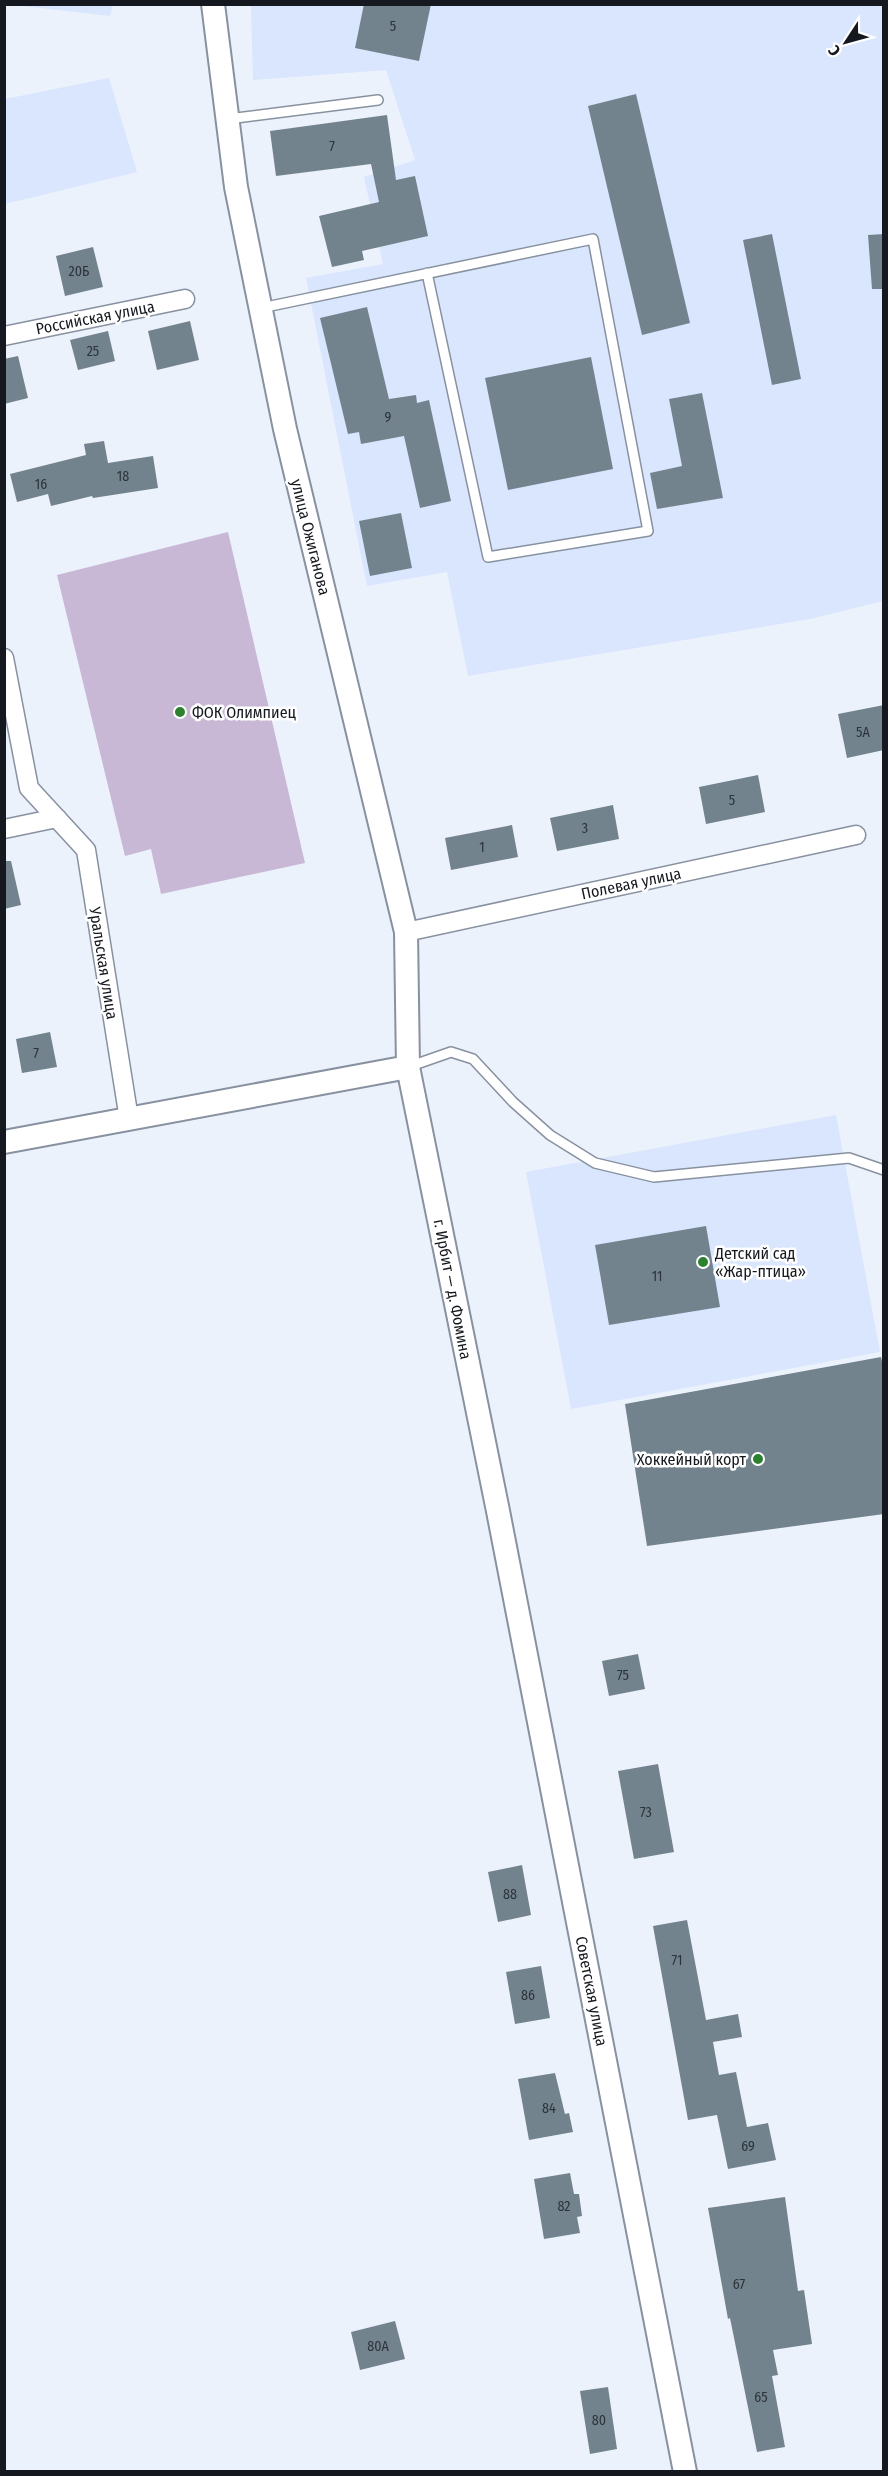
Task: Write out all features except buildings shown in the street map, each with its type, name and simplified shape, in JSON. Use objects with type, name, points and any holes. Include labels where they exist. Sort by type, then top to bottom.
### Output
[{"type":"street","name":"улица Ожиганова","points":[[213,4],[236,187],[285,429],[406,932],[408,1067]]},
{"type":"street","name":"Российская улица","points":[[4,336],[184,299]]},
{"type":"street","name":"Уральская улица","points":[[4,658],[29,788],[87,850],[129,1119]]},
{"type":"street","points":[[4,829],[57,818]]},
{"type":"street","name":"Полевая улица","points":[[406,932],[856,835]]},
{"type":"street","points":[[4,1142],[408,1067]]},
{"type":"street","name":"г. Ирбит — д. Фомина","points":[[408,1067],[498,1511]]},
{"type":"street","name":"Советская улица","points":[[498,1511],[685,2472]]},
{"type":"lane","points":[[228,119],[378,100]]},
{"type":"lane","points":[[261,308],[427,273],[593,239],[648,531],[488,557],[427,273]]},
{"type":"lane","points":[[408,1067],[451,1052],[473,1059],[513,1102],[550,1135],[595,1163],[654,1177],[849,1158],[884,1170]]},
{"type":"shaded area","points":[[113,4],[110,16],[13,5]]},
{"type":"shaded area","points":[[251,5],[883,5],[883,601],[810,619],[468,676],[447,572],[367,586],[306,278],[383,264],[364,177],[415,160],[386,70],[253,80]]},
{"type":"shaded area","points":[[109,78],[137,172],[5,204],[5,99]]},
{"type":"shaded area","name":"ФОК Олимпиец","points":[[228,532],[305,863],[161,894],[151,849],[125,856],[57,575]]},
{"type":"shaded area","name":"Детский сад «Жар-птица»","points":[[836,1115],[880,1352],[571,1409],[526,1172]]},
{"type":"place","name":"ФОК Олимпиец","points":[[180,712]]},
{"type":"place","name":"Детский сад «Жар-птица»","points":[[703,1262]]},
{"type":"place","name":"Хоккейный корт","points":[[758,1459]]}]
